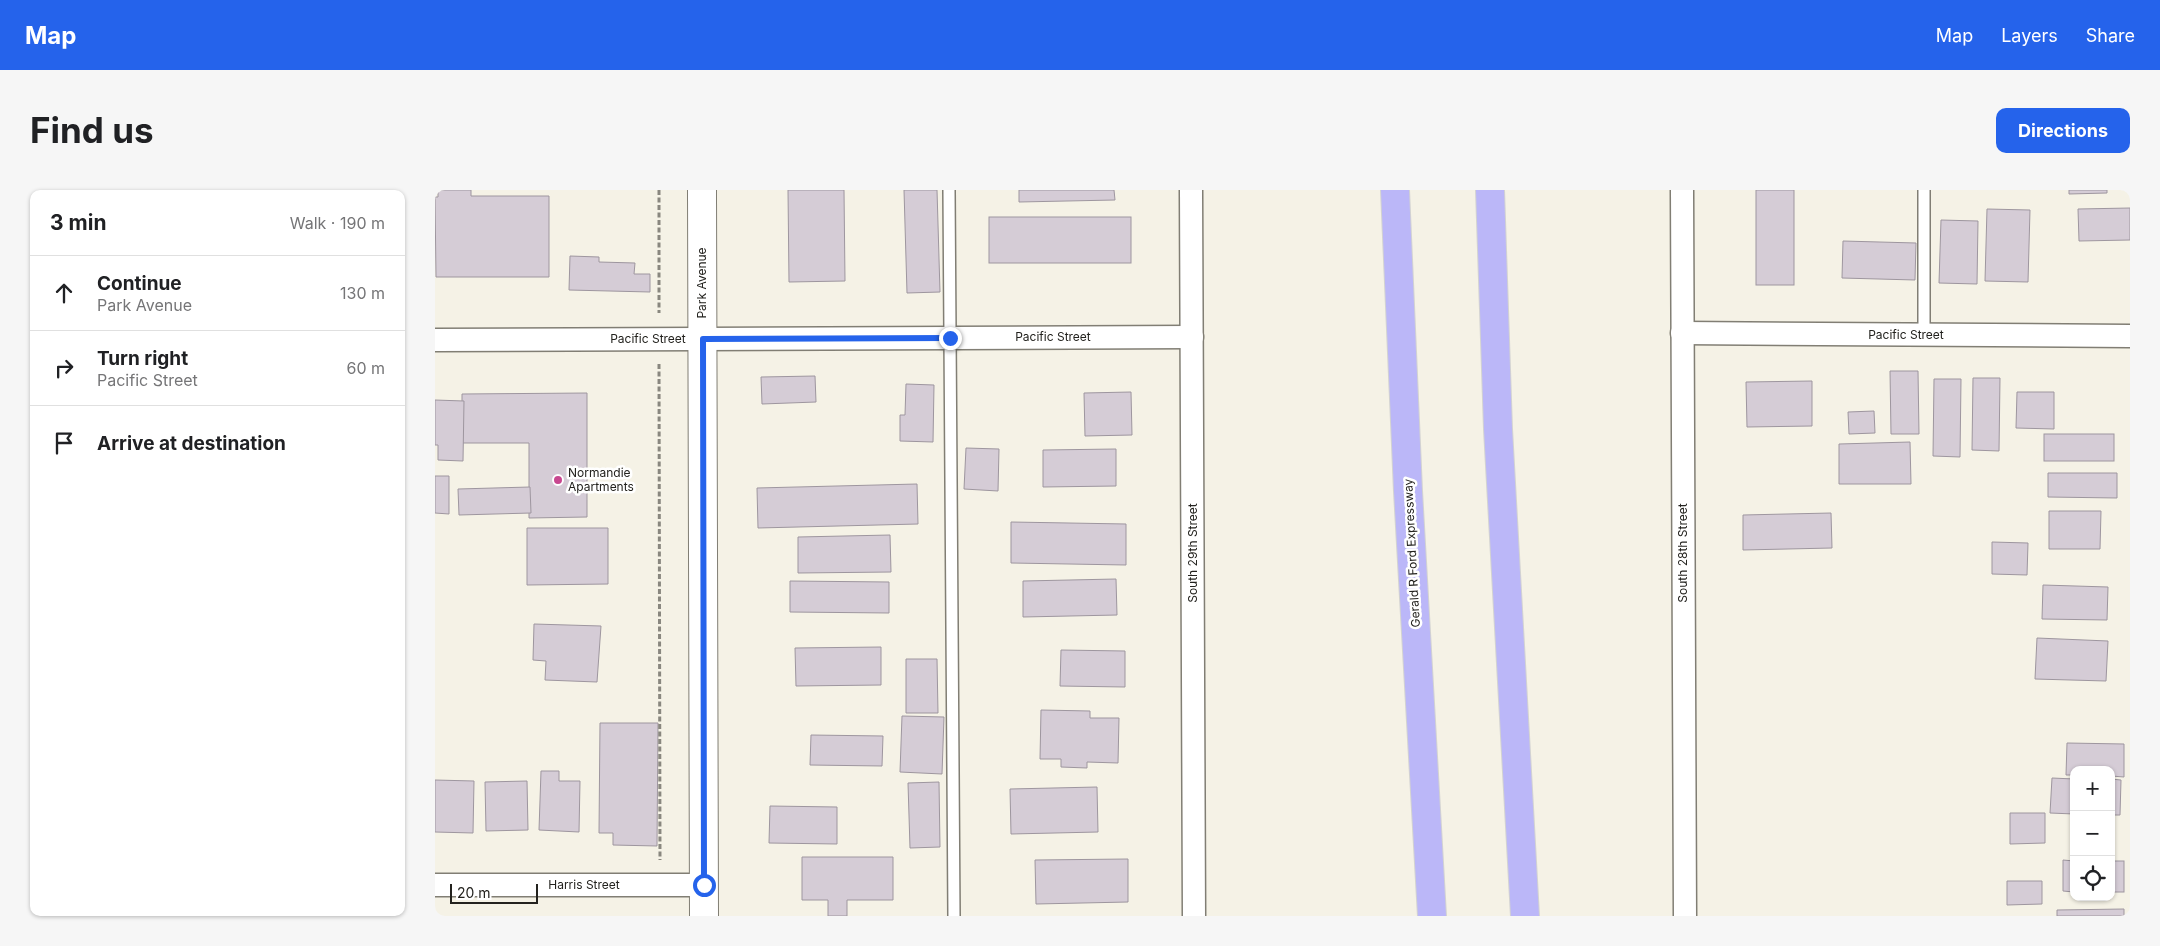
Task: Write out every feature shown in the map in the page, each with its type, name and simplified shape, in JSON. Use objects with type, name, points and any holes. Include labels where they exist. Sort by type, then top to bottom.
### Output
[{"type":"highway","name":"Gerald R Ford Expressway","points":[[1395,190],[1409,511],[1432,916]]},
{"type":"highway","points":[[1490,190],[1498,429],[1525,916]]},
{"type":"street","name":"Park Avenue","points":[[702,190],[704,916]]},
{"type":"street","name":"South 29th Street","points":[[1191,190],[1194,916]]},
{"type":"street","name":"South 28th Street","points":[[1682,190],[1685,916]]},
{"type":"street","name":"Pacific Street","points":[[1682,333],[2130,336]]},
{"type":"street","name":"Pacific Street","points":[[435,340],[1192,337]]},
{"type":"street","name":"Harris Street","points":[[435,885],[704,885]]},
{"type":"lane","points":[[949,190],[953,916]]},
{"type":"lane","points":[[1924,190],[1924,335]]},
{"type":"path","points":[[659,190],[660,885]]},
{"type":"building","points":[[438,190],[471,190],[471,196],[549,196],[549,277],[436,277],[435,197],[438,197]]},
{"type":"building","points":[[788,190],[844,190],[845,281],[789,282]]},
{"type":"building","points":[[904,190],[937,190],[940,292],[907,293]]},
{"type":"building","points":[[1019,190],[1114,190],[1115,200],[1019,202]]},
{"type":"building","points":[[1756,190],[1794,190],[1794,285],[1756,285]]},
{"type":"building","points":[[2069,190],[2107,190],[2107,193],[2069,194]]},
{"type":"building","points":[[2130,208],[2130,240],[2079,241],[2078,209]]},
{"type":"building","points":[[1987,209],[2030,210],[2028,282],[1985,281]]},
{"type":"building","points":[[989,217],[1131,217],[1131,263],[989,263]]},
{"type":"building","points":[[1941,220],[1978,221],[1977,284],[1939,283]]},
{"type":"building","points":[[1843,241],[1916,243],[1915,280],[1842,278]]},
{"type":"building","points":[[570,256],[599,257],[599,262],[635,263],[634,274],[650,274],[650,292],[569,290]]},
{"type":"building","points":[[1890,371],[1918,371],[1919,434],[1891,434]]},
{"type":"building","points":[[815,376],[816,402],[762,404],[761,377]]},
{"type":"building","points":[[1973,378],[2000,378],[1999,451],[1972,450]]},
{"type":"building","points":[[1934,379],[1961,379],[1960,457],[1933,456]]},
{"type":"building","points":[[1812,381],[1812,426],[1747,427],[1746,382]]},
{"type":"building","points":[[906,384],[934,385],[933,442],[900,441],[900,415],[905,415]]},
{"type":"building","points":[[1131,392],[1132,435],[1085,436],[1084,393]]},
{"type":"building","points":[[2017,392],[2054,392],[2054,429],[2016,428]]},
{"type":"building","name":"Normandie Apartments","points":[[587,393],[587,517],[529,518],[529,443],[462,443],[462,394]]},
{"type":"building","points":[[435,400],[464,401],[463,461],[438,460],[438,445],[435,445]]},
{"type":"building","points":[[1874,411],[1875,433],[1849,434],[1848,412]]},
{"type":"building","points":[[2044,434],[2114,434],[2114,461],[2044,461]]},
{"type":"building","points":[[1910,442],[1911,484],[1839,484],[1839,444]]},
{"type":"building","points":[[966,448],[999,449],[998,491],[964,489]]},
{"type":"building","points":[[1116,449],[1116,486],[1043,487],[1043,450]]},
{"type":"building","points":[[2048,473],[2117,473],[2117,498],[2048,497]]},
{"type":"building","points":[[435,476],[449,476],[449,514],[435,513]]},
{"type":"building","points":[[917,484],[918,524],[758,528],[757,488]]},
{"type":"building","points":[[530,487],[531,513],[459,515],[458,489]]},
{"type":"building","points":[[2049,511],[2101,511],[2100,549],[2049,549]]},
{"type":"building","points":[[1831,513],[1832,548],[1743,550],[1743,515]]},
{"type":"building","points":[[1011,522],[1126,524],[1126,565],[1011,563]]},
{"type":"building","points":[[527,528],[608,528],[608,584],[527,585]]},
{"type":"building","points":[[890,535],[891,572],[798,573],[798,537]]},
{"type":"building","points":[[1992,542],[2028,543],[2027,575],[1992,574]]},
{"type":"building","points":[[1116,579],[1117,615],[1023,617],[1023,581]]},
{"type":"building","points":[[790,581],[889,582],[889,613],[790,612]]},
{"type":"building","points":[[2043,585],[2108,587],[2107,620],[2042,619]]},
{"type":"building","points":[[534,624],[601,626],[597,682],[545,680],[546,661],[533,660]]},
{"type":"building","points":[[2037,638],[2108,641],[2106,681],[2035,679]]},
{"type":"building","points":[[881,647],[881,685],[796,686],[795,648]]},
{"type":"building","points":[[1061,650],[1125,651],[1125,687],[1060,686]]},
{"type":"building","points":[[906,659],[937,659],[938,713],[906,713]]},
{"type":"building","points":[[1041,710],[1090,711],[1090,718],[1119,718],[1118,763],[1087,762],[1087,768],[1061,767],[1061,759],[1040,759]]},
{"type":"building","points":[[902,716],[944,717],[942,774],[900,772]]},
{"type":"building","points":[[600,723],[658,723],[657,846],[613,845],[613,833],[599,833]]},
{"type":"building","points":[[811,735],[883,736],[882,766],[810,765]]},
{"type":"building","points":[[2067,743],[2124,744],[2124,777],[2115,776],[2115,766],[2070,766],[2070,775],[2066,775]]},
{"type":"building","points":[[541,771],[559,771],[559,781],[580,781],[579,832],[539,830]]},
{"type":"building","points":[[2052,778],[2070,779],[2070,814],[2050,813]]},
{"type":"building","points":[[2115,779],[2121,780],[2120,815],[2115,815]]},
{"type":"building","points":[[435,780],[474,781],[473,833],[435,832]]},
{"type":"building","points":[[527,781],[528,830],[486,831],[485,782]]},
{"type":"building","points":[[939,782],[940,847],[910,848],[908,783]]},
{"type":"building","points":[[1097,787],[1098,832],[1011,834],[1010,789]]},
{"type":"building","points":[[770,806],[837,807],[837,844],[769,843]]},
{"type":"building","points":[[2010,813],[2045,813],[2045,843],[2010,844]]},
{"type":"building","points":[[802,857],[893,857],[893,900],[847,900],[847,916],[828,916],[828,900],[802,900]]},
{"type":"building","points":[[1128,859],[1128,902],[1036,904],[1035,860]]},
{"type":"building","points":[[2063,860],[2070,861],[2070,892],[2063,891]]},
{"type":"building","points":[[2115,861],[2124,861],[2124,892],[2115,892]]},
{"type":"building","points":[[2007,881],[2042,881],[2042,904],[2007,905]]},
{"type":"building","points":[[2124,909],[2124,916],[2057,916],[2057,910]]},
{"type":"place","name":"Normandie Apartments","points":[[558,480]]},
{"type":"route","points":[[704,885],[703,339],[950,338]]}]
